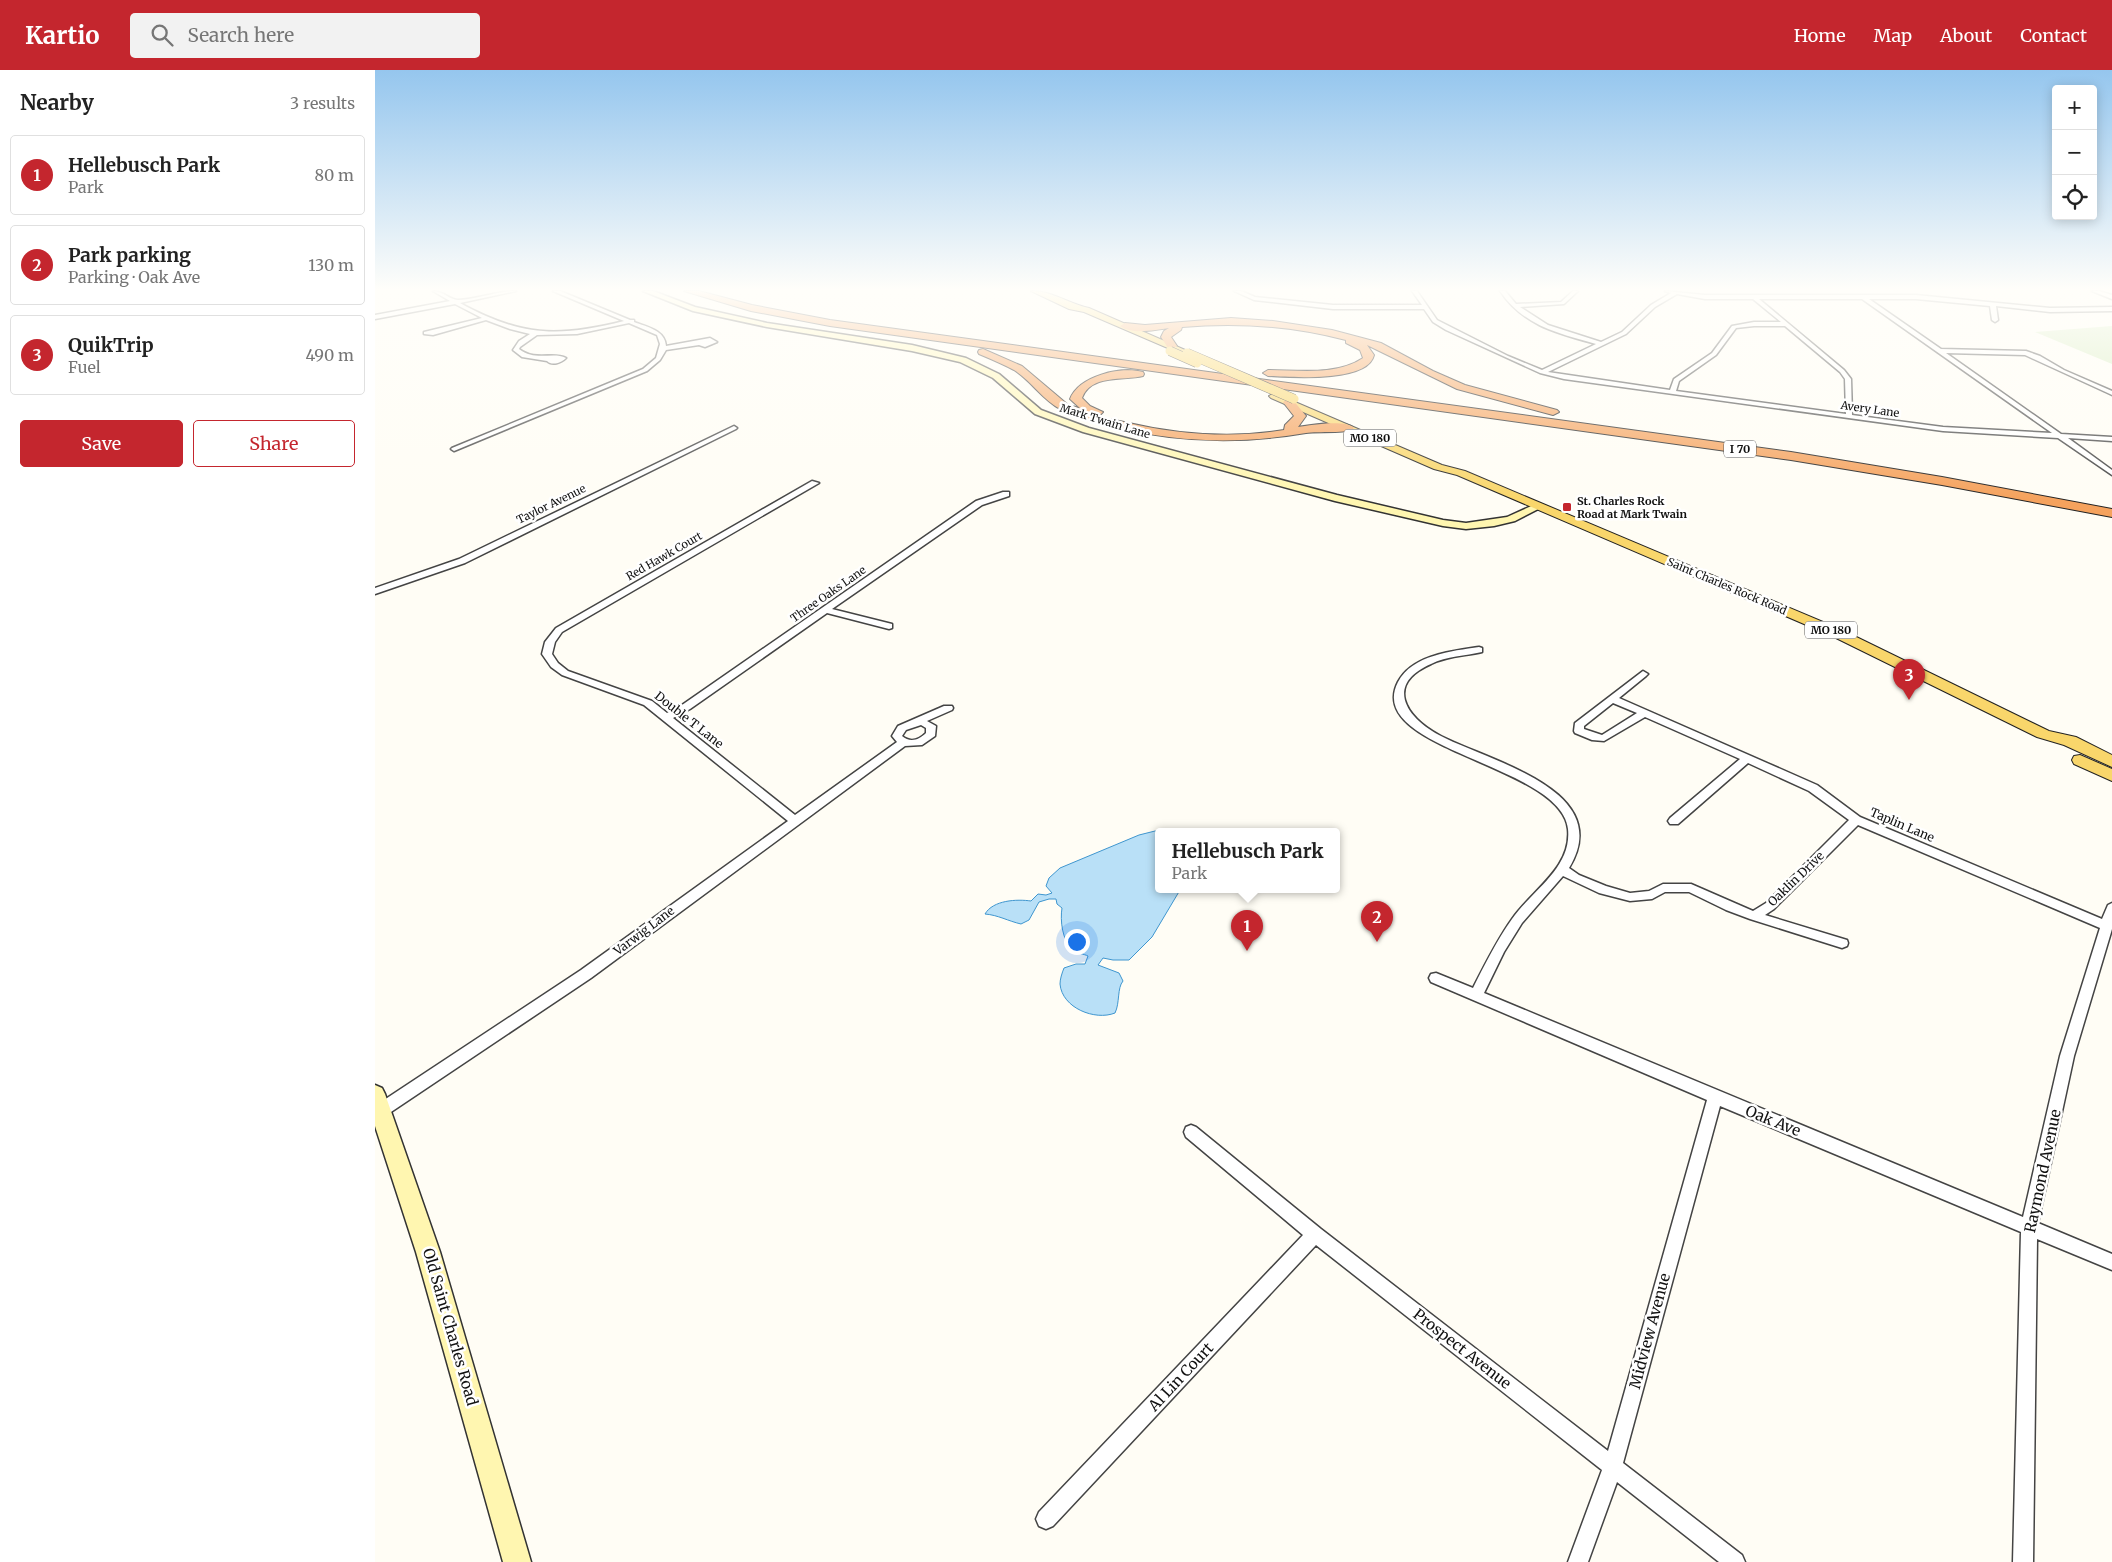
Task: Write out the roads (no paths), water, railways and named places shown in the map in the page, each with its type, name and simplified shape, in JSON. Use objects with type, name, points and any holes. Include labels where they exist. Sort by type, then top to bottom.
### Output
[{"type":"highway","points":[[1005,361],[1018,368],[1063,406],[1104,421],[1161,433],[1211,438],[1267,436],[1307,429],[1348,425]]},
{"type":"highway","name":"I 70","points":[[1101,361],[1801,458],[1942,481],[2112,513]]},
{"type":"highway","name":"I 70","points":[[1168,361],[1849,455],[2112,502]]},
{"type":"highway","points":[[1252,372],[1317,373],[1340,371],[1363,363],[1365,361]]},
{"type":"highway","points":[[1406,361],[1461,387],[1565,415]]},
{"type":"highway","points":[[1191,373],[1132,374],[1105,378],[1082,387],[1077,393],[1076,399],[1086,408],[1102,414],[1167,428],[1213,433],[1241,433],[1289,428],[1330,417],[1348,425]]},
{"type":"highway","points":[[1289,428],[1296,423],[1300,416],[1292,400]]},
{"type":"highway","points":[[1307,429],[1330,417]]},
{"type":"main road","points":[[1196,361],[1274,396],[1292,400]]},
{"type":"main road","points":[[1204,361],[1330,417]]},
{"type":"main road","name":"Saint Charles Rock Road","points":[[1348,425],[1438,467],[1461,473],[1837,633],[2043,734],[2070,741],[2112,762]]},
{"type":"main road","name":"Saint Charles Rock Road","points":[[2043,734],[2060,749],[2112,776]]},
{"type":"street","points":[[454,449],[645,370],[657,361]]},
{"type":"street","name":"Mark Twain Lane","points":[[964,361],[996,376],[1024,402],[1038,412],[1056,420],[1086,430],[1389,512],[1466,526],[1511,519],[1538,506]]},
{"type":"street","name":"Avery Lane","points":[[1517,361],[1542,372],[1591,382],[1943,429],[2112,438]]},
{"type":"street","points":[[1542,372],[1566,361]]},
{"type":"street","points":[[1673,392],[1676,380],[1704,361]]},
{"type":"street","points":[[1830,361],[1848,379],[1849,416]]},
{"type":"street","points":[[1954,361],[2112,474]]},
{"type":"street","points":[[2045,361],[2112,393]]},
{"type":"street","name":"Taylor Avenue","points":[[375,591],[462,561],[734,428]]},
{"type":"street","name":"Red Hawk Court","points":[[554,665],[547,654],[550,642],[559,630],[815,483]]},
{"type":"street","name":"Three Oaks Lane","points":[[666,718],[686,707],[979,503],[1005,494]]},
{"type":"street","points":[[825,610],[889,626]]},
{"type":"street","points":[[1476,995],[1507,937],[1525,910],[1551,883],[1569,858],[1574,845],[1573,822],[1545,790],[1523,777],[1438,738],[1411,721],[1403,708],[1399,697],[1401,685],[1414,670],[1437,659],[1479,650]]},
{"type":"street","name":"Double T Lane","points":[[554,665],[565,673],[648,703],[794,820]]},
{"type":"street","points":[[1643,674],[1579,725],[1579,731],[1596,738],[1604,738],[1645,713]]},
{"type":"street","name":"Taplin Lane","points":[[1613,699],[1813,788],[1856,820],[2106,926]]},
{"type":"street","name":"Varwig Lane","points":[[948,708],[931,726],[931,734],[922,741],[909,744],[899,740],[898,732],[907,725],[948,708]]},
{"type":"street","points":[[914,723],[931,726]]},
{"type":"street","name":"Varwig Lane","points":[[377,1103],[586,974],[903,742]]},
{"type":"street","points":[[1674,821],[1747,760]]},
{"type":"street","name":"Oaklin Drive","points":[[1754,916],[1770,906],[1856,820]]},
{"type":"street","points":[[1561,869],[1575,878],[1603,890],[1630,897],[1652,894],[1663,888],[1691,888],[1754,916],[1842,943]]},
{"type":"street","name":"Raymond Avenue","points":[[2023,1562],[2029,1227],[2067,1056],[2112,908]]},
{"type":"street","name":"Oak Ave","points":[[1436,978],[1715,1097],[2112,1262]]},
{"type":"street","name":"Midview Avenue","points":[[1578,1562],[1613,1467],[1715,1097]]},
{"type":"street","name":"Old Saint Charles Road","points":[[377,1103],[428,1252],[517,1562]]},
{"type":"street","name":"Prospect Avenue","points":[[1191,1132],[1315,1234],[1735,1562]]},
{"type":"street","name":"Al Lin Court","points":[[1046,1519],[1315,1234]]},
{"type":"water","points":[[1155,831],[1155,893],[1178,893],[1152,937],[1129,960],[1103,958],[1098,965],[1119,973],[1123,981],[1120,988],[1118,1005],[1115,1013],[1107,1015],[1089,1014],[1073,1006],[1062,992],[1060,980],[1064,968],[1076,964],[1085,964],[1088,956],[1074,951],[1066,941],[1061,918],[1062,908],[1057,904],[1056,899],[1039,902],[1029,920],[1021,924],[985,914],[999,903],[1019,900],[1031,901],[1038,894],[1046,895],[1052,893],[1046,886],[1049,878],[1060,868],[1139,835]]},
{"type":"place","name":"St. Charles Rock Road at Mark Twain","points":[[1567,507]]},
{"type":"place","name":"QuikTrip","points":[[1909,700]]},
{"type":"place","name":"Park parking","points":[[1377,942]]},
{"type":"place","name":"Hellebusch Park","points":[[1247,951]]}]
